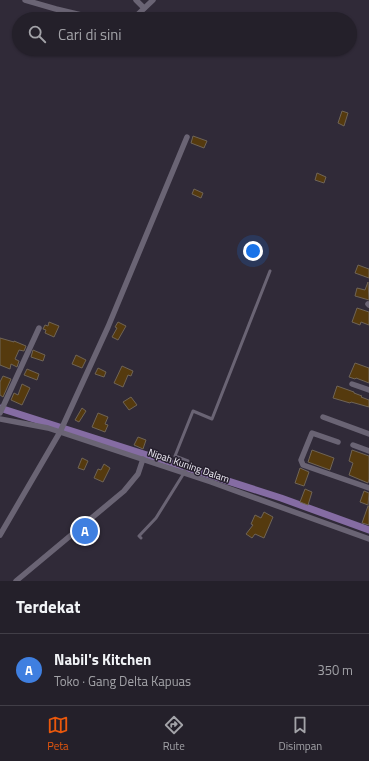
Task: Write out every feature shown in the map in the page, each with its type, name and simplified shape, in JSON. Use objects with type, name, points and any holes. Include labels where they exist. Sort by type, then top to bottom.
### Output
[{"type":"street","points":[[24,0],[47,3],[56,10],[65,12]]},
{"type":"street","points":[[136,0],[144,8]]},
{"type":"street","points":[[140,12],[153,0]]},
{"type":"street","points":[[0,535],[60,432],[108,327],[187,137]]},
{"type":"street","points":[[0,413],[39,328]]},
{"type":"street","points":[[352,384],[369,390]]},
{"type":"street","points":[[323,417],[369,434]]},
{"type":"street","name":"Nipah Kuning Dalam","points":[[0,419],[48,428],[184,472],[369,539]]},
{"type":"street","points":[[338,442],[312,433],[301,460],[303,465],[369,488]]},
{"type":"street","points":[[353,445],[369,451]]},
{"type":"street","points":[[16,581],[124,491],[134,479],[143,459]]},
{"type":"lane","points":[[141,538],[139,536],[156,518],[184,472],[188,461],[176,456],[193,411],[212,419],[270,271]]},
{"type":"building","points":[[342,111],[348,113],[344,126],[338,123]]},
{"type":"building","points":[[193,136],[207,141],[204,148],[191,143]]},
{"type":"building","points":[[317,173],[326,177],[324,183],[315,180]]},
{"type":"building","points":[[194,189],[203,193],[201,198],[192,194]]},
{"type":"building","points":[[358,265],[369,269],[369,278],[355,273]]},
{"type":"building","points":[[368,282],[369,300],[355,296],[357,288],[365,290]]},
{"type":"building","points":[[357,308],[369,312],[369,325],[361,322],[360,325],[352,322]]},
{"type":"building","points":[[49,322],[59,326],[54,337],[45,333],[46,330],[43,329],[45,325],[48,326]]},
{"type":"building","points":[[118,322],[126,326],[118,340],[112,337],[117,328],[115,327]]},
{"type":"building","points":[[0,338],[14,341],[26,346],[24,351],[19,350],[15,359],[19,361],[17,367],[11,364],[10,369],[0,365]]},
{"type":"building","points":[[33,350],[45,355],[43,361],[31,357]]},
{"type":"building","points":[[76,355],[86,360],[82,368],[72,364]]},
{"type":"building","points":[[355,363],[369,368],[369,383],[349,377]]},
{"type":"building","points":[[122,366],[133,371],[131,376],[128,375],[123,387],[114,383]]},
{"type":"building","points":[[98,368],[106,372],[104,377],[95,374]]},
{"type":"building","points":[[27,369],[39,374],[37,380],[24,375]]},
{"type":"building","points":[[3,376],[11,379],[3,397],[0,395],[0,382]]},
{"type":"building","points":[[22,384],[30,388],[22,405],[11,400],[14,393],[18,395]]},
{"type":"building","points":[[337,386],[354,392],[369,400],[369,407],[333,398]]},
{"type":"building","points":[[131,397],[137,405],[129,410],[123,402]]},
{"type":"building","points":[[82,408],[86,411],[79,422],[75,420]]},
{"type":"building","points":[[98,413],[108,417],[105,424],[108,425],[105,432],[92,427]]},
{"type":"building","points":[[138,437],[146,440],[143,449],[134,445]]},
{"type":"building","points":[[312,450],[334,458],[330,470],[308,462]]},
{"type":"building","points":[[352,450],[369,456],[368,483],[349,475],[353,463],[349,461]]},
{"type":"building","points":[[82,458],[88,461],[84,470],[78,468]]},
{"type":"building","points":[[104,464],[110,468],[103,482],[94,478],[98,469],[101,470]]},
{"type":"building","points":[[300,468],[309,472],[304,486],[295,483]]},
{"type":"building","points":[[305,489],[312,492],[308,505],[300,502]]},
{"type":"building","points":[[364,491],[369,493],[368,505],[360,502]]},
{"type":"building","points":[[369,506],[369,525],[362,523]]},
{"type":"building","points":[[264,512],[273,517],[264,538],[255,534],[252,538],[246,534],[253,525],[251,524],[255,515],[261,518]]},
{"type":"waterway","points":[[0,408],[281,498],[369,530]]},
{"type":"place","name":"Nabil's Kitchen","points":[[85,531]]}]
